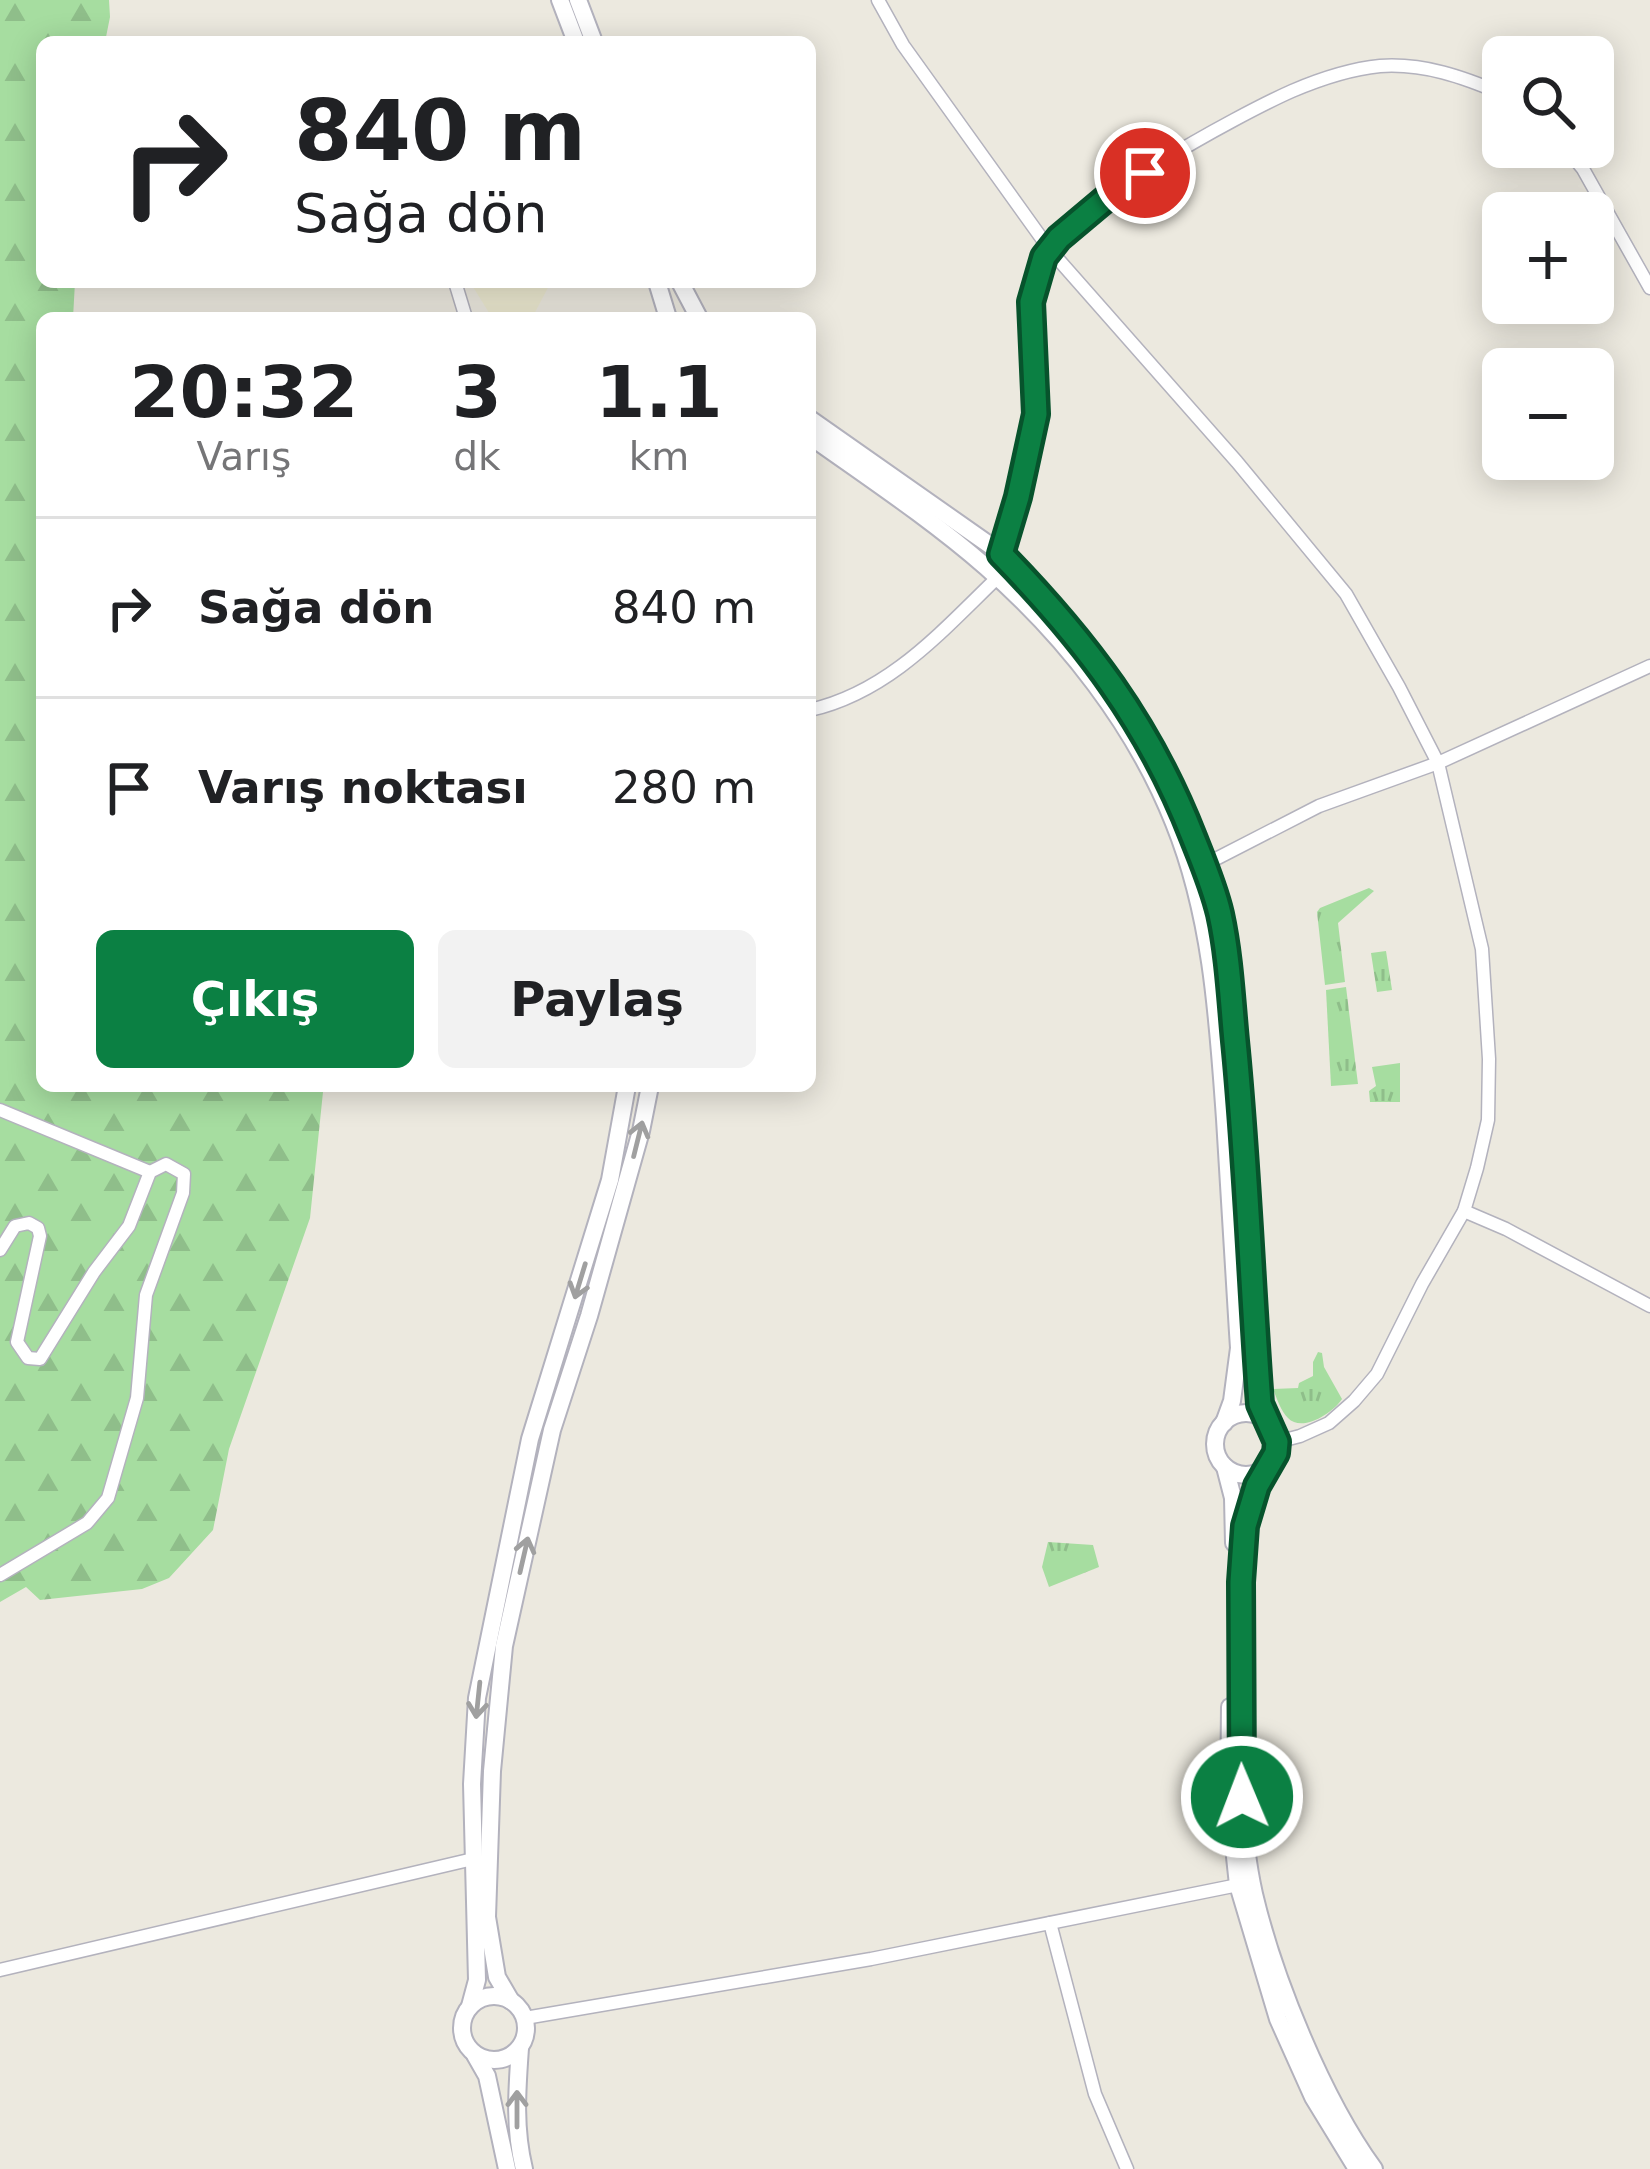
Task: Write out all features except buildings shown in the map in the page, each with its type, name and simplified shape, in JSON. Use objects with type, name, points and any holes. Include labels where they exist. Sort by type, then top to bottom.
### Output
[{"type":"street","points":[[560,0],[574,36]]},
{"type":"street","points":[[578,0],[592,36]]},
{"type":"street","points":[[878,0],[903,44],[1050,250],[1346,594],[1438,763],[1482,949],[1488,1120],[1464,1211],[1376,1374],[1329,1423],[1277,1442]]},
{"type":"street","points":[[1001,554],[1036,414],[1031,302],[1044,257],[1059,238],[1109,196],[1200,140],[1334,75],[1378,66],[1417,67],[1482,85]]},
{"type":"street","points":[[1581,168],[1650,289]]},
{"type":"street","points":[[816,423],[1001,554],[1049,604],[1136,718],[1168,776],[1204,865],[1220,916],[1231,1002],[1260,1404],[1277,1442],[1245,1526],[1241,1582],[1242,1797],[1254,1893],[1282,1983],[1319,2072],[1353,2141],[1374,2169]]},
{"type":"street","points":[[816,440],[997,578],[1092,680],[1142,756],[1175,825],[1203,917],[1219,1024],[1239,1348],[1232,1401],[1218,1431],[1216,1450],[1233,1498],[1229,1801],[1238,1886],[1278,2019],[1313,2097],[1357,2169]]},
{"type":"street","points":[[816,708],[871,688],[905,665],[997,578]]},
{"type":"street","points":[[1204,865],[1319,806],[1438,763],[1650,666]]},
{"type":"street","points":[[507,2169],[487,2076],[467,2047],[462,2026],[477,1979],[472,1784],[477,1698],[530,1439],[610,1180],[626,1092]]},
{"type":"street","points":[[524,2169],[516,2099],[520,2048],[527,2029],[525,2018],[497,1976],[487,1917],[492,1771],[504,1646],[552,1430],[596,1294],[649,1092]]},
{"type":"street","points":[[0,1110],[149,1172]]},
{"type":"street","points":[[0,1250],[15,1226],[28,1222],[38,1228],[17,1342],[28,1358],[40,1359],[129,1226],[149,1172],[166,1164],[184,1174],[183,1193],[146,1295],[137,1398],[108,1498],[87,1523],[0,1575]]},
{"type":"street","points":[[1464,1211],[1650,1306]]},
{"type":"street","points":[[1224,1423],[1241,1413],[1269,1423]]},
{"type":"street","points":[[1225,1467],[1244,1475],[1264,1470]]},
{"type":"street","points":[[0,1970],[473,1859]]},
{"type":"street","points":[[525,2018],[871,1958],[1238,1886]]},
{"type":"street","points":[[1050,1923],[1095,2094],[1127,2169]]},
{"type":"street","points":[[470,2006],[490,1996],[511,2001]]},
{"type":"street","points":[[475,2054],[494,2061],[520,2048]]},
{"type":"shaded area","points":[[474,288],[548,288],[535,312],[489,312]]},
{"type":"green space","points":[[0,0],[109,0],[106,36],[36,36],[36,288],[75,288],[73,312],[36,312],[36,1092],[323,1092],[310,1218],[229,1449],[213,1530],[169,1578],[142,1589],[40,1600],[26,1587],[0,1602]]},
{"type":"green space","points":[[1369,888],[1374,891],[1338,923],[1345,982],[1325,985],[1317,912]]},
{"type":"green space","points":[[1386,951],[1392,990],[1377,992],[1371,953]]},
{"type":"green space","points":[[1346,987],[1358,1084],[1331,1086],[1326,990]]},
{"type":"green space","points":[[1400,1063],[1400,1102],[1370,1102],[1369,1091],[1376,1086],[1372,1067]]},
{"type":"green space","points":[[1318,1352],[1342,1399],[1317,1419],[1294,1422],[1283,1412],[1273,1389],[1298,1388],[1313,1376]]},
{"type":"green space","points":[[1048,1542],[1093,1545],[1099,1567],[1049,1587],[1042,1567]]},
{"type":"route","points":[[1145,173],[1109,196],[1044,257],[1031,302],[1036,414],[1001,554],[1049,604],[1136,718],[1184,812],[1220,916],[1238,1072],[1260,1404],[1277,1442],[1245,1526],[1242,1797]]}]
